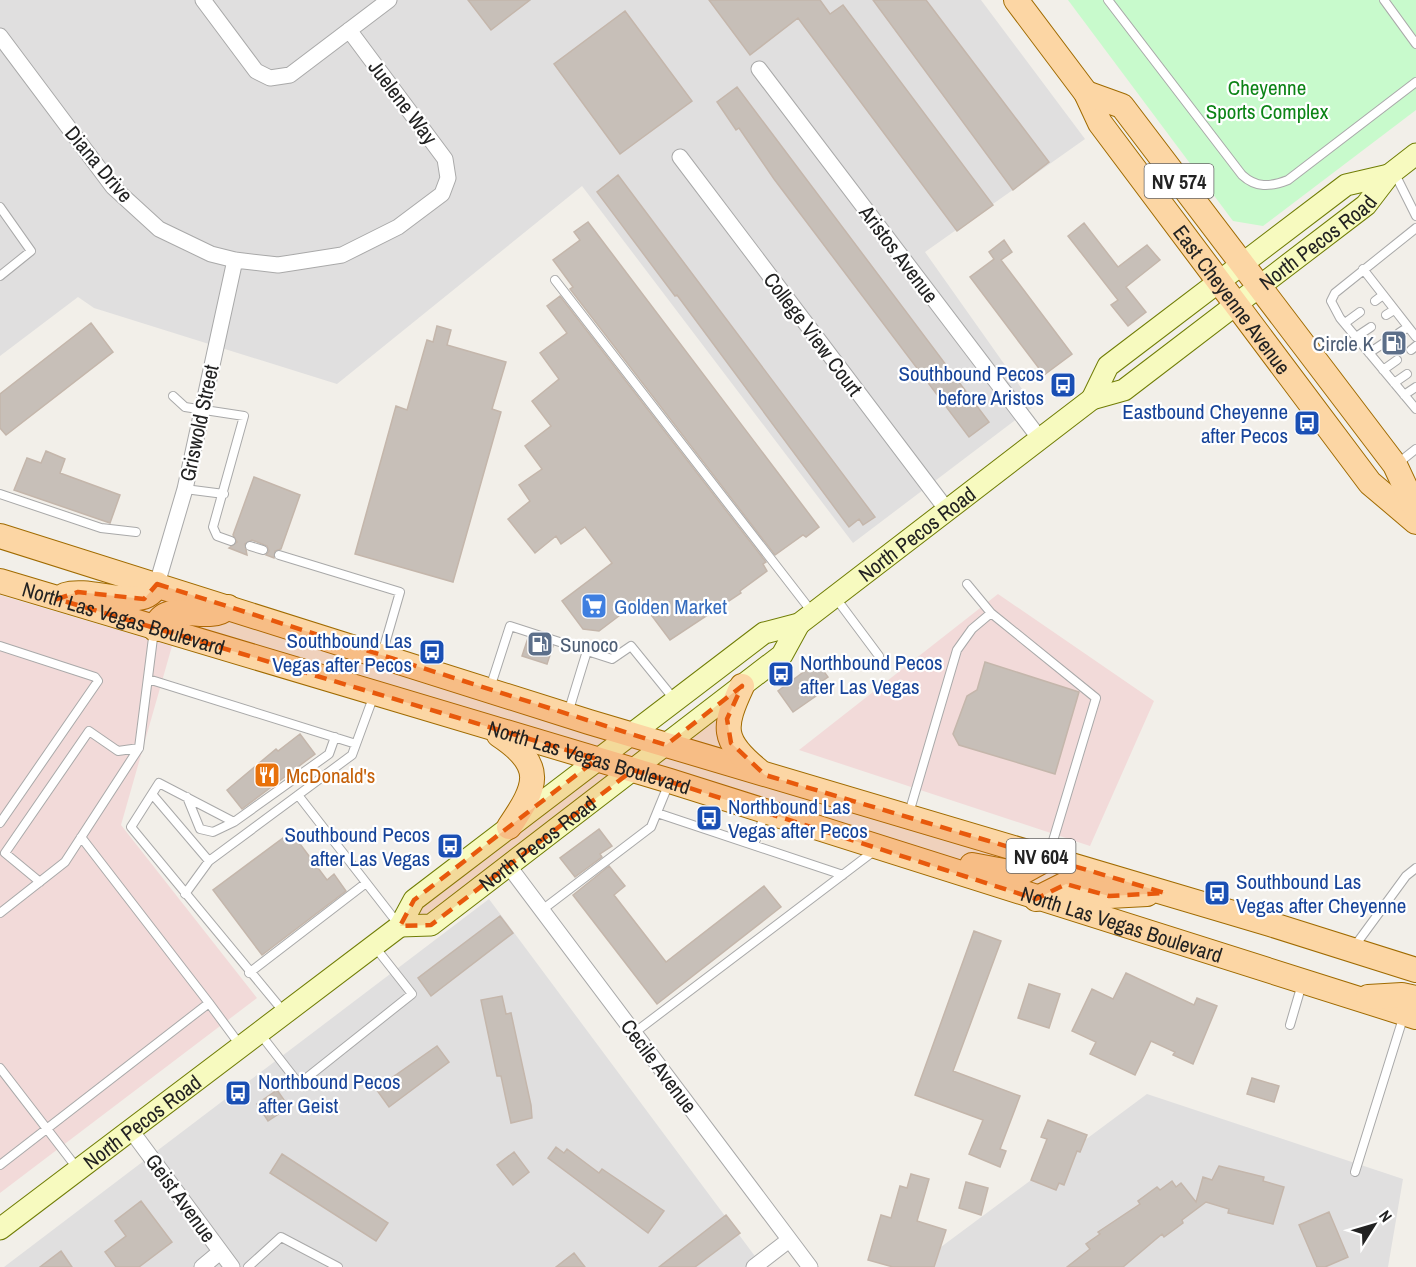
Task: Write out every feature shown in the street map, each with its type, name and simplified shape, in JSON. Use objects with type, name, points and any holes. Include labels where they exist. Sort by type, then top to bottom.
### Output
[{"type":"main road","name":"East Cheyenne Avenue","points":[[1016,0],[1086,93],[1100,123],[1235,306],[1370,483],[1416,522]]},
{"type":"main road","name":"East Cheyenne Avenue","points":[[1086,93],[1122,106],[1395,465],[1416,510]]},
{"type":"main road","name":"North Pecos Road","points":[[0,1229],[77,1168],[400,926],[414,900],[597,759],[764,633],[806,618],[1092,399],[1124,390],[1366,205],[1391,173],[1416,154]]},
{"type":"main road","name":"North Pecos Road","points":[[1092,399],[1108,366],[1346,186],[1391,173]]},
{"type":"main road","name":"North Las Vegas Boulevard","points":[[0,536],[568,715],[1416,970]]},
{"type":"main road","name":"North Las Vegas Boulevard","points":[[0,581],[670,781],[1302,983],[1353,998],[1412,1010]]},
{"type":"main road","points":[[57,598],[78,591],[120,598],[144,598],[155,591],[157,584]]},
{"type":"main road","points":[[155,629],[159,618],[172,612],[207,616],[222,612],[228,607]]},
{"type":"main road","name":"North Pecos Road","points":[[400,926],[431,925],[782,655],[806,618]]},
{"type":"main road","points":[[742,686],[728,719],[728,734],[740,756],[765,775]]},
{"type":"main road","points":[[484,726],[508,741],[531,767],[534,780],[529,796],[509,827]]},
{"type":"main road","points":[[925,863],[980,866],[1019,874],[1048,858]]},
{"type":"main road","points":[[1036,899],[1066,884],[1109,896],[1165,893]]},
{"type":"street","points":[[203,0],[256,71],[270,78],[290,75],[388,0]]},
{"type":"street","name":"Juelene Way","points":[[349,30],[445,159],[448,178]]},
{"type":"street","name":"Diana Drive","points":[[0,36],[113,187],[159,229],[211,254],[235,260],[278,265],[342,255],[398,227],[442,194],[448,178]]},
{"type":"street","name":"Aristos Avenue","points":[[759,69],[1040,439]]},
{"type":"street","name":"College View Court","points":[[680,157],[947,510]]},
{"type":"street","name":"Griswold Street","points":[[157,584],[185,489],[235,260]]},
{"type":"street","name":"Cecile Avenue","points":[[508,865],[810,1267]]},
{"type":"street","name":"Geist Avenue","points":[[130,1129],[232,1267]]},
{"type":"street","points":[[754,1267],[789,1240]]},
{"type":"street","points":[[202,1267],[220,1252]]},
{"type":"lane","points":[[1108,0],[1250,182],[1273,186],[1288,180],[1416,82]]},
{"type":"lane","points":[[1384,0],[1416,44]]},
{"type":"lane","points":[[1391,173],[1416,216]]},
{"type":"lane","points":[[0,207],[31,250],[0,276]]},
{"type":"lane","points":[[1416,228],[1335,293],[1331,302],[1356,337],[1416,410]]},
{"type":"lane","points":[[1363,269],[1416,337]]},
{"type":"lane","points":[[555,280],[806,618]]},
{"type":"lane","points":[[1375,301],[1383,295]]},
{"type":"lane","points":[[1386,315],[1394,310]]},
{"type":"lane","points":[[1345,323],[1360,312]]},
{"type":"lane","points":[[1356,337],[1371,327]]},
{"type":"lane","points":[[1399,333],[1408,327]]},
{"type":"lane","points":[[1369,353],[1384,343]]},
{"type":"lane","points":[[1383,370],[1397,360]]},
{"type":"lane","points":[[1394,383],[1407,374]]},
{"type":"lane","points":[[1404,395],[1416,387]]},
{"type":"lane","points":[[173,396],[185,407],[244,416],[214,532],[231,541]]},
{"type":"lane","points":[[1395,465],[1416,449]]},
{"type":"lane","points":[[185,489],[224,495]]},
{"type":"lane","points":[[0,494],[101,528],[136,532]]},
{"type":"lane","points":[[250,546],[263,550]]},
{"type":"lane","points":[[279,555],[400,592],[381,655]]},
{"type":"lane","points":[[968,584],[991,614],[1096,698],[1048,858]]},
{"type":"lane","points":[[835,596],[879,656]]},
{"type":"lane","points":[[908,817],[957,650],[972,629],[991,614]]},
{"type":"lane","points":[[489,690],[510,626],[612,659],[631,646],[675,700]]},
{"type":"lane","points":[[0,913],[65,862],[139,748],[155,629]]},
{"type":"lane","points":[[0,646],[95,677],[98,681],[0,823]]},
{"type":"lane","points":[[568,715],[587,651]]},
{"type":"lane","points":[[148,679],[356,744]]},
{"type":"lane","points":[[185,894],[209,861],[352,755],[374,693]]},
{"type":"lane","points":[[40,882],[5,853],[89,731],[118,751],[139,748]]},
{"type":"lane","points":[[187,797],[200,829],[213,832],[234,822],[329,754],[335,737]]},
{"type":"lane","points":[[542,910],[651,827],[670,781]]},
{"type":"lane","points":[[234,822],[159,783],[131,827],[249,973],[284,1012]]},
{"type":"lane","points":[[152,794],[209,861]]},
{"type":"lane","points":[[298,795],[400,926]]},
{"type":"lane","points":[[754,845],[765,812]]},
{"type":"lane","points":[[657,813],[843,875]]},
{"type":"lane","points":[[81,837],[240,1045]]},
{"type":"lane","points":[[634,1033],[878,848]]},
{"type":"lane","points":[[1352,950],[1406,876],[1416,868]]},
{"type":"lane","points":[[249,973],[366,883]]},
{"type":"lane","points":[[258,1031],[299,1084],[412,994],[374,945]]},
{"type":"lane","points":[[1290,1025],[1302,983]]},
{"type":"lane","points":[[0,1165],[209,1003]]},
{"type":"lane","points":[[1355,1172],[1412,1010]]},
{"type":"lane","points":[[0,1068],[77,1168]]},
{"type":"lane","points":[[248,1267],[282,1237],[338,1267]]},
{"type":"highlighted area","points":[[157,584],[666,745],[742,686],[727,719],[731,743],[765,775],[1165,893],[1109,896],[1066,884],[1036,899],[633,770],[431,925],[400,926],[414,900],[597,759],[57,599],[78,592],[144,599]]},
{"type":"shaded area","points":[[0,0],[981,0],[1085,139],[925,252],[1034,406],[853,543],[582,186],[337,384],[94,308],[78,297],[0,356]]},
{"type":"shaded area","points":[[998,594],[1154,701],[1090,846],[799,750]]},
{"type":"shaded area","points":[[0,595],[172,646],[121,825],[257,998],[0,1193]]},
{"type":"shaded area","points":[[489,899],[763,1267],[4,1267]]},
{"type":"shaded area","points":[[1147,1094],[1403,1179],[1388,1267],[914,1267]]},
{"type":"green space","name":"Cheyenne Sports Complex","points":[[1068,0],[1416,0],[1416,110],[1263,226],[1233,221]]},
{"type":"building","points":[[468,0],[530,0],[491,30]]},
{"type":"building","points":[[709,0],[820,0],[830,14],[843,5],[993,205],[957,231],[798,18],[750,55]]},
{"type":"building","points":[[873,0],[926,0],[1049,162],[1013,190]]},
{"type":"building","points":[[625,11],[692,101],[620,154],[554,64]]},
{"type":"building","points":[[737,87],[989,422],[969,437],[774,179],[739,128],[736,130],[717,102]]},
{"type":"building","points":[[618,175],[875,517],[863,525],[859,519],[849,527],[677,295],[675,296],[597,192]]},
{"type":"building","points":[[588,222],[819,527],[806,537],[803,535],[775,555],[570,289],[573,287],[553,260],[580,240],[574,232]]},
{"type":"building","points":[[1084,223],[1118,267],[1147,245],[1160,260],[1126,287],[1146,312],[1128,326],[1111,305],[1118,300],[1068,236]]},
{"type":"building","points":[[1004,240],[1012,252],[1001,260],[1072,354],[1044,375],[970,277],[994,259],[989,252]]},
{"type":"building","points":[[560,296],[766,562],[763,564],[767,571],[740,591],[741,593],[670,640],[640,600],[599,631],[583,629],[562,601],[612,563],[585,527],[561,544],[556,536],[535,553],[508,519],[530,501],[519,485],[542,469],[525,446],[551,426],[532,401],[559,379],[540,353],[567,333],[547,306]]},
{"type":"building","points":[[91,323],[113,352],[6,435],[0,428],[0,394]]},
{"type":"building","points":[[437,326],[451,330],[447,345],[506,362],[492,409],[501,412],[453,582],[355,554],[396,406],[407,410],[427,340],[433,342]]},
{"type":"building","points":[[46,451],[65,459],[60,473],[120,495],[110,523],[14,490],[27,458],[41,463]]},
{"type":"building","points":[[254,477],[300,495],[281,549],[275,551],[274,558],[266,555],[269,551],[267,546],[252,540],[245,544],[247,555],[229,548],[237,542],[233,535]]},
{"type":"building","points":[[528,638],[553,646],[547,664],[522,656]]},
{"type":"building","points":[[817,662],[828,677],[821,682],[826,689],[793,712],[778,691]]},
{"type":"building","points":[[985,662],[1079,692],[1055,774],[959,745],[953,734],[967,696],[977,690]]},
{"type":"building","name":"McDonald's","points":[[300,734],[315,754],[242,809],[227,790],[276,749],[278,751]]},
{"type":"building","points":[[599,829],[612,846],[600,854],[602,857],[575,877],[560,858]]},
{"type":"building","points":[[291,832],[327,880],[334,874],[346,891],[262,955],[213,890]]},
{"type":"building","points":[[609,866],[625,886],[614,895],[666,962],[764,886],[781,907],[657,1004],[573,895]]},
{"type":"building","points":[[500,916],[513,933],[431,996],[418,978]]},
{"type":"building","points":[[974,931],[1001,941],[953,1071],[1020,1096],[1000,1149],[1006,1151],[1000,1167],[969,1154],[983,1120],[915,1095]]},
{"type":"building","points":[[1126,973],[1194,1005],[1197,998],[1217,1006],[1193,1064],[1173,1055],[1175,1052],[1151,1041],[1135,1075],[1090,1054],[1096,1042],[1072,1031],[1092,989],[1113,999]]},
{"type":"building","points":[[1029,984],[1060,994],[1049,1028],[1018,1018]]},
{"type":"building","points":[[502,996],[506,1014],[511,1013],[532,1118],[511,1123],[501,1076],[497,1076],[481,1000]]},
{"type":"building","points":[[437,1046],[449,1062],[389,1107],[376,1089]]},
{"type":"building","points":[[1252,1078],[1279,1086],[1274,1102],[1247,1094]]},
{"type":"building","points":[[277,1090],[289,1107],[268,1121],[257,1104]]},
{"type":"building","points":[[1048,1120],[1087,1135],[1080,1152],[1077,1151],[1064,1185],[1059,1183],[1056,1190],[1031,1180],[1047,1139],[1041,1137]]},
{"type":"building","points":[[556,1147],[564,1153],[567,1149],[599,1173],[602,1169],[664,1211],[648,1233],[548,1158]]},
{"type":"building","points":[[514,1152],[529,1172],[513,1185],[497,1165]]},
{"type":"building","points":[[282,1154],[388,1223],[376,1241],[270,1173]]},
{"type":"building","points":[[1219,1166],[1264,1177],[1263,1181],[1284,1187],[1273,1224],[1228,1213],[1229,1209],[1206,1202],[1182,1220],[1183,1223],[1164,1237],[1162,1234],[1123,1267],[1067,1267],[1090,1249],[1086,1244],[1100,1234],[1098,1232],[1140,1204],[1138,1201],[1157,1187],[1160,1190],[1172,1181],[1176,1187],[1181,1183],[1196,1202],[1203,1177],[1212,1180]]},
{"type":"building","points":[[911,1174],[929,1179],[917,1221],[946,1230],[934,1267],[893,1267],[868,1260],[881,1215],[891,1218],[900,1186],[907,1188]]},
{"type":"building","points":[[966,1182],[988,1188],[981,1215],[959,1208]]},
{"type":"building","points":[[141,1201],[172,1242],[139,1267],[116,1267],[105,1252],[126,1236],[115,1221]]},
{"type":"building","points":[[1329,1212],[1348,1257],[1325,1267],[1317,1267],[1299,1225]]},
{"type":"building","points":[[726,1215],[740,1233],[695,1267],[659,1267]]},
{"type":"building","points":[[61,1251],[72,1267],[40,1267]]},
{"type":"building","points":[[574,1253],[585,1267],[556,1267]]},
{"type":"place","name":"Circle K","points":[[1394,343]]},
{"type":"place","name":"Southbound Pecos before Aristos","points":[[1063,385]]},
{"type":"place","name":"Eastbound Cheyenne after Pecos","points":[[1307,423]]},
{"type":"place","name":"Golden Market","points":[[594,606]]},
{"type":"place","name":"Sunoco","points":[[540,644]]},
{"type":"place","name":"Southbound Las Vegas after Pecos","points":[[432,652]]},
{"type":"place","name":"Northbound Pecos after Las Vegas","points":[[781,674]]},
{"type":"place","name":"McDonald's","points":[[267,775]]},
{"type":"place","name":"Northbound Las Vegas after Pecos","points":[[709,818]]},
{"type":"place","name":"Southbound Pecos after Las Vegas","points":[[450,846]]},
{"type":"place","name":"Southbound Las Vegas after Cheyenne","points":[[1217,893]]},
{"type":"place","name":"Northbound Pecos after Geist","points":[[238,1093]]}]
